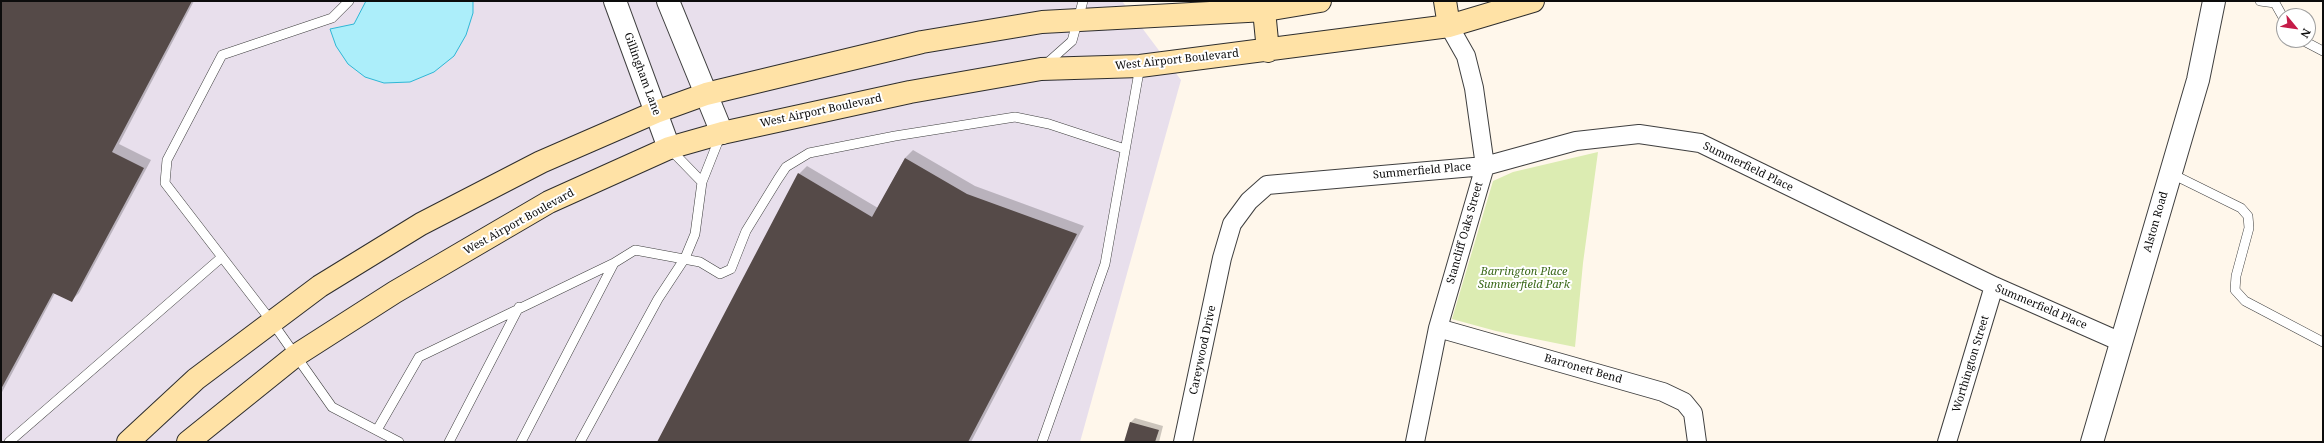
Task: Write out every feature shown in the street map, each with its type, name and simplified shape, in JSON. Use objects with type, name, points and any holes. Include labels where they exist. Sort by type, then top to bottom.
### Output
[{"type":"main road","points":[[128,442],[196,379],[320,286],[421,224],[541,162],[656,112],[706,94],[922,42],[1042,22],[1081,10],[1265,6],[1320,1]]},
{"type":"main road","points":[[1446,1],[1449,26]]},
{"type":"main road","name":"West Airport Boulevard","points":[[188,442],[295,356],[394,292],[549,202],[669,148],[722,132],[910,92],[1042,69],[1140,66],[1268,51],[1449,26],[1534,1]]},
{"type":"main road","points":[[1265,6],[1268,51]]},
{"type":"street","name":"Gillingham Lane","points":[[615,1],[669,148]]},
{"type":"street","points":[[668,1],[722,132]]},
{"type":"street","name":"Alston Road","points":[[2092,442],[2198,80],[2214,1]]},
{"type":"street","name":"Stancliff Oaks Street","points":[[1416,442],[1438,328],[1485,166],[1474,88],[1466,56],[1449,26]]},
{"type":"street","name":"Summerfield Place","points":[[1222,258],[1232,224],[1249,200],[1268,185],[1485,166],[1576,141],[1639,134],[1700,143],[1994,286],[2121,342]]},
{"type":"street","name":"Careywood Drive","points":[[1183,442],[1222,258]]},
{"type":"street","name":"Worthington Street","points":[[1947,442],[1994,286]]},
{"type":"street","name":"Barronett Bend","points":[[1438,328],[1663,392],[1684,402],[1693,413],[1697,442]]},
{"type":"lane","points":[[349,1],[332,18],[222,54],[167,160],[165,182],[272,322],[332,407],[399,442]]},
{"type":"lane","points":[[2260,1],[2276,2]]},
{"type":"lane","points":[[1042,69],[1072,41],[1081,10]]},
{"type":"lane","points":[[1042,442],[1105,264],[1140,66]]},
{"type":"lane","points":[[376,430],[419,357],[519,307],[614,263],[635,250],[685,258],[700,262],[720,274],[731,269],[746,231],[778,178],[786,167],[810,153],[942,128],[1015,117],[1049,124],[1125,150]]},
{"type":"lane","points":[[580,442],[658,299],[685,258],[695,234],[702,182],[722,132]]},
{"type":"lane","points":[[669,148],[702,182]]},
{"type":"lane","points":[[2170,172],[2241,208],[2248,216],[2249,228],[2236,276],[2235,290],[2240,296],[2245,301],[2323,342]]},
{"type":"lane","points":[[9,442],[222,257]]},
{"type":"lane","points":[[521,442],[614,263]]},
{"type":"lane","points":[[449,442],[519,307]]},
{"type":"shaded area","points":[[1,1],[1122,1],[1181,80],[1080,442],[1,442]]},
{"type":"green space","name":"Barrington Place Summerfield Park","points":[[1598,152],[1583,263],[1575,347],[1496,331],[1452,319],[1493,181],[1513,172]]},
{"type":"water","points":[[366,1],[473,1],[473,13],[466,35],[454,56],[434,72],[410,82],[384,83],[365,77],[348,64],[336,46],[330,29],[354,24]]},
{"type":"building","points":[[1,1],[192,1],[112,152],[144,168],[72,302],[53,293],[1,389]]},
{"type":"building","points":[[905,158],[967,194],[1077,234],[968,442],[657,442],[798,173],[872,217]]},
{"type":"building","points":[[1130,422],[1159,430],[1155,442],[1124,442]]}]
